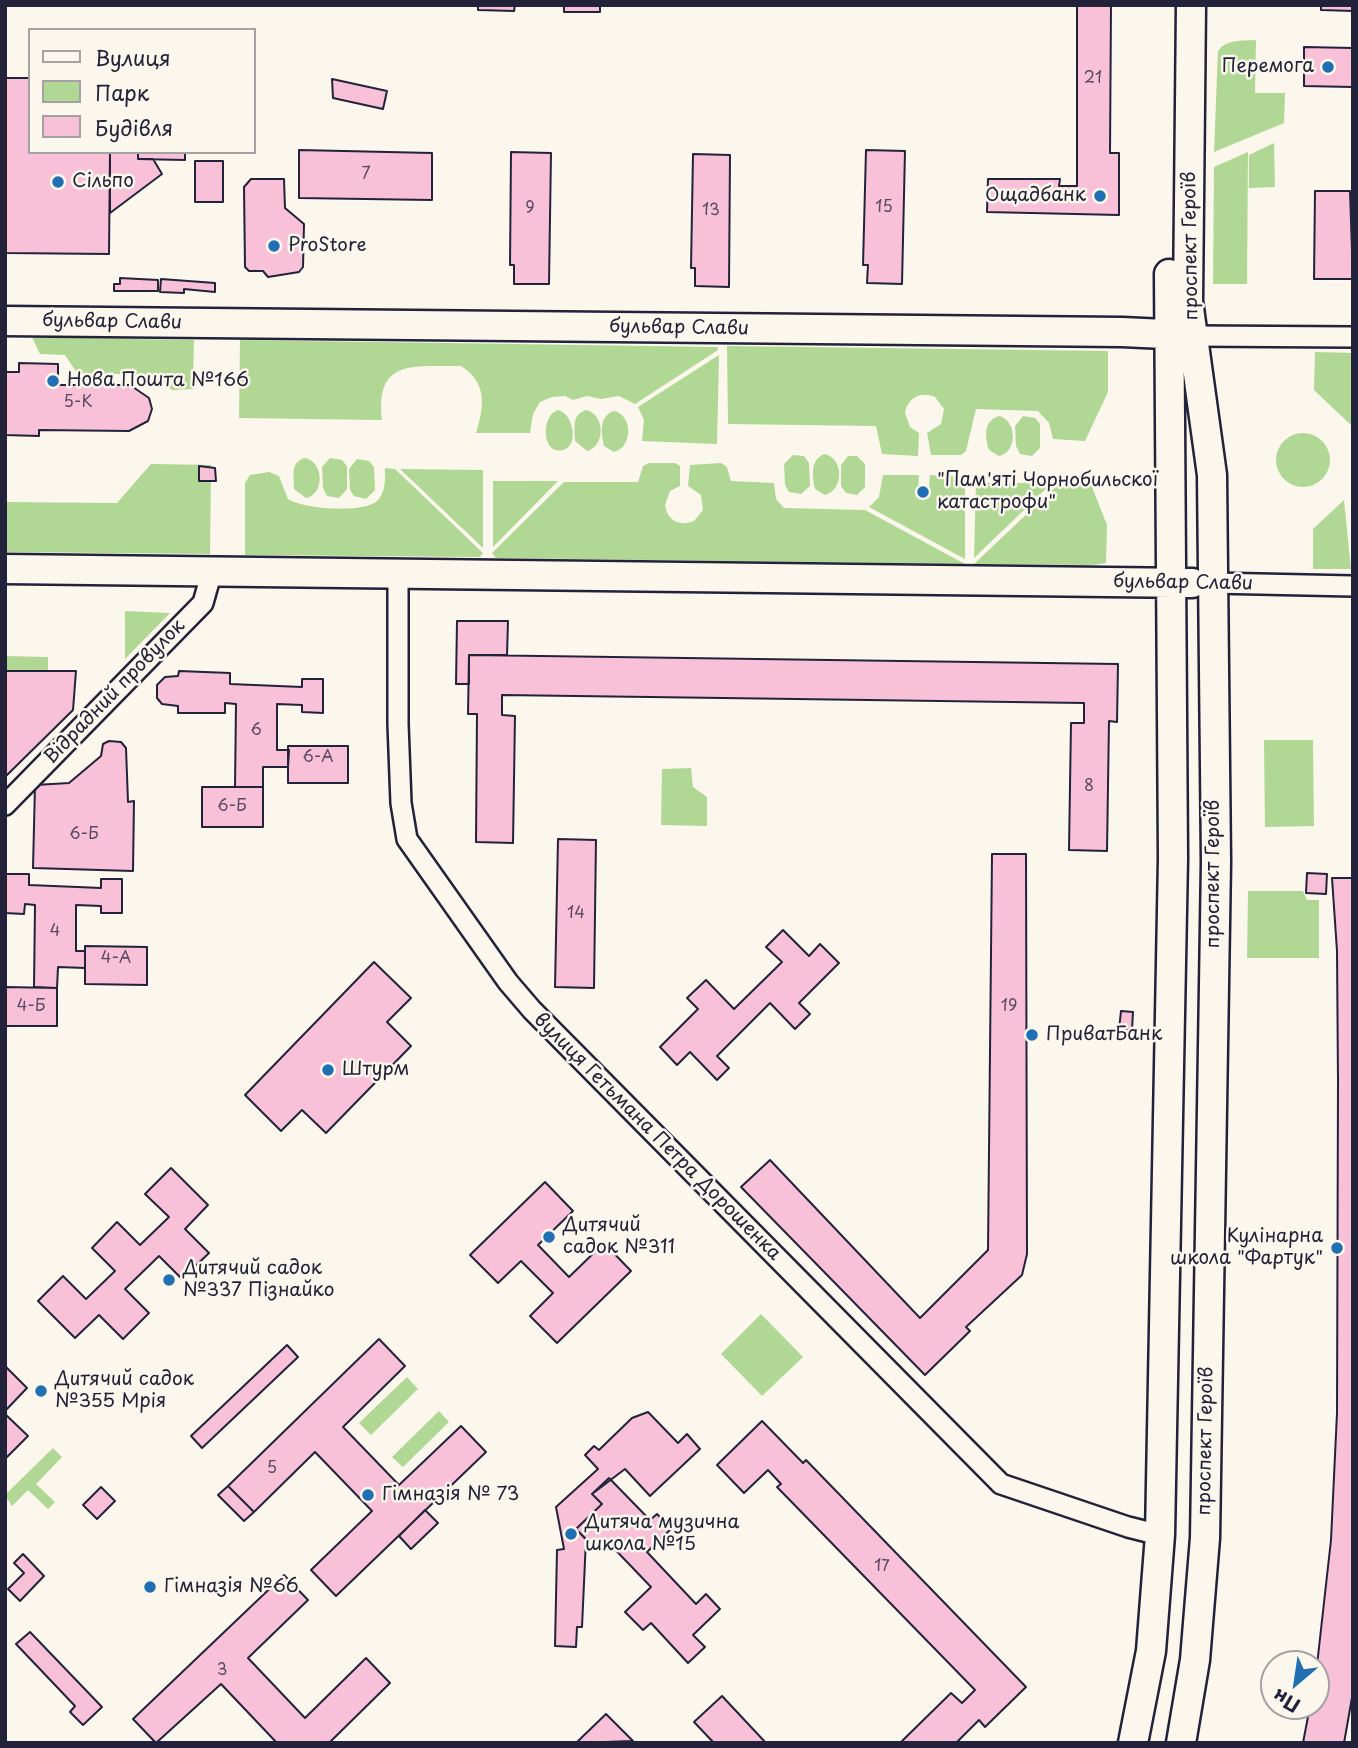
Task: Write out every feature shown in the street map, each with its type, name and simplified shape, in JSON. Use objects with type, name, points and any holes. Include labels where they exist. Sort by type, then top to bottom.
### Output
[{"type":"main road","name":"проспект Героїв","points":[[1174,5],[1181,335],[1212,475],[1216,862],[1205,1538],[1195,1660],[1181,1743]]},
{"type":"main road","name":"проспект Героїв","points":[[1133,1743],[1151,1651],[1160,1535],[1173,858],[1173,582],[1168,431],[1188,300],[1191,5]]},
{"type":"main road","name":"бульвар Слави","points":[[5,321],[1181,335]]},
{"type":"main road","name":"бульвар Слави","points":[[5,569],[1212,583]]},
{"type":"street","name":"бульвар Слави","points":[[1181,335],[1353,337]]},
{"type":"street","name":"Відрадний провулок","points":[[5,805],[203,603],[212,571]]},
{"type":"street","name":"вулиця Гетьмана Петра Дорошенка","points":[[398,573],[401,803],[407,839],[508,982],[532,1010],[1001,1484],[1128,1527],[1160,1535]]},
{"type":"street","name":"бульвар Слави","points":[[1212,583],[1353,586]]},
{"type":"green space","points":[[1256,40],[1255,93],[1285,93],[1284,123],[1214,152],[1218,51],[1230,43]]},
{"type":"green space","points":[[1274,143],[1275,187],[1249,188],[1249,155]]},
{"type":"green space","points":[[1248,152],[1247,284],[1213,284],[1214,167]]},
{"type":"green space","points":[[32,337],[194,340],[193,389],[172,390],[152,375],[77,373],[65,355],[40,354]]},
{"type":"green space","points":[[240,340],[718,347],[718,350],[635,404],[619,396],[601,399],[587,396],[573,400],[565,396],[552,397],[540,402],[533,414],[530,433],[476,433],[482,396],[476,380],[461,366],[414,367],[392,375],[385,385],[381,400],[382,420],[239,418]]},
{"type":"green space","points":[[727,346],[1108,351],[1108,392],[1085,441],[1053,439],[1049,423],[1038,411],[976,409],[966,451],[961,455],[931,455],[927,433],[941,424],[944,409],[935,397],[920,395],[909,403],[905,413],[910,427],[919,433],[918,456],[882,454],[876,426],[728,424]]},
{"type":"green space","points":[[1315,352],[1353,353],[1353,427],[1314,390]]},
{"type":"green space","points":[[719,355],[717,444],[642,441],[644,420],[638,407]]},
{"type":"green space","points":[[558,410],[568,417],[573,436],[572,442],[563,450],[551,447],[546,434],[548,420]]},
{"type":"green space","points":[[586,410],[597,417],[601,430],[598,443],[587,451],[575,441],[576,419]]},
{"type":"green space","points":[[614,411],[625,418],[628,431],[625,444],[614,452],[604,446],[602,430],[603,421]]},
{"type":"green space","points":[[999,416],[1009,423],[1013,436],[1010,449],[999,456],[989,450],[986,435],[990,422]]},
{"type":"green space","points":[[1023,416],[1035,418],[1040,424],[1040,448],[1032,456],[1020,454],[1016,446],[1015,426]]},
{"type":"green space","points":[[1303,433],[1322,441],[1330,460],[1322,479],[1303,487],[1284,479],[1276,460],[1284,441]]},
{"type":"green space","points":[[825,454],[836,462],[839,474],[836,487],[825,495],[815,489],[813,474],[814,464]]},
{"type":"green space","points":[[793,455],[804,456],[809,463],[810,486],[801,494],[789,492],[785,485],[784,464]]},
{"type":"green space","points":[[848,456],[857,456],[865,464],[865,487],[857,495],[846,493],[841,486],[841,465]]},
{"type":"green space","points":[[305,458],[316,465],[320,478],[317,491],[306,498],[294,489],[295,466]]},
{"type":"green space","points":[[330,458],[342,460],[347,466],[347,489],[339,498],[327,496],[323,488],[322,467]]},
{"type":"green space","points":[[357,459],[369,461],[374,467],[375,490],[366,499],[354,496],[350,490],[349,469]]},
{"type":"green space","points":[[649,463],[675,463],[680,466],[680,486],[670,491],[665,505],[668,515],[679,523],[694,521],[703,510],[701,495],[688,486],[690,465],[721,463],[727,467],[731,481],[774,483],[776,499],[784,508],[865,510],[965,564],[496,558],[492,553],[564,482],[638,482],[643,466]]},
{"type":"green space","points":[[151,464],[211,465],[210,554],[5,552],[5,502],[117,503]]},
{"type":"green space","points":[[385,468],[395,469],[483,553],[480,557],[245,555],[245,483],[250,475],[269,472],[279,476],[288,499],[296,502],[320,507],[348,508],[361,507],[378,500],[384,489]]},
{"type":"green space","points":[[400,469],[483,470],[483,548]]},
{"type":"green space","points":[[883,475],[919,475],[918,496],[928,496],[930,475],[965,477],[965,559],[869,507],[879,497]]},
{"type":"green space","points":[[1068,475],[1088,477],[1107,525],[1106,563],[974,564]]},
{"type":"green space","points":[[493,481],[558,481],[493,547]]},
{"type":"green space","points":[[976,483],[1052,483],[974,558]]},
{"type":"green space","points":[[1344,500],[1351,569],[1313,569],[1313,529]]},
{"type":"green space","points":[[125,611],[170,613],[125,659]]},
{"type":"green space","points":[[5,656],[48,657],[48,671],[5,671]]},
{"type":"green space","points":[[1264,740],[1313,740],[1314,826],[1265,827]]},
{"type":"green space","points":[[691,768],[693,787],[707,797],[707,826],[661,825],[662,769]]},
{"type":"green space","points":[[1248,891],[1303,891],[1307,900],[1319,900],[1319,958],[1247,958]]},
{"type":"green space","points":[[761,1314],[803,1357],[762,1396],[721,1354]]},
{"type":"green space","points":[[407,1377],[418,1389],[371,1435],[359,1423]]},
{"type":"green space","points":[[439,1411],[449,1422],[403,1467],[392,1457]]},
{"type":"green space","points":[[53,1448],[62,1457],[36,1484],[55,1502],[48,1509],[28,1490],[12,1506],[5,1495]]},
{"type":"building","points":[[478,5],[515,5],[514,11],[478,10]]},
{"type":"building","points":[[564,5],[600,5],[600,12],[564,12]]},
{"type":"building","points":[[1077,5],[1111,5],[1110,153],[1119,153],[1119,215],[987,212],[988,179],[1060,179],[1059,186],[1077,186]]},
{"type":"building","points":[[1321,5],[1353,5],[1353,11],[1321,10]]},
{"type":"building","name":"Перемога","points":[[1304,47],[1353,48],[1352,87],[1304,86]]},
{"type":"building","name":"Сільпо","points":[[5,78],[28,78],[28,154],[110,154],[109,254],[5,253]]},
{"type":"building","points":[[332,79],[387,91],[383,109],[333,98]]},
{"type":"building","points":[[299,150],[432,153],[432,200],[299,198]]},
{"type":"building","points":[[866,150],[905,151],[902,284],[867,283],[868,265],[863,265]]},
{"type":"building","points":[[511,152],[551,153],[549,284],[514,284],[514,265],[510,265]]},
{"type":"building","points":[[110,154],[138,154],[138,159],[153,159],[162,174],[110,213]]},
{"type":"building","points":[[138,154],[185,154],[185,160],[138,159]]},
{"type":"building","points":[[693,154],[730,155],[729,287],[695,286],[695,268],[691,268]]},
{"type":"building","points":[[195,161],[223,161],[223,202],[195,202]]},
{"type":"building","name":"ProStore","points":[[251,179],[284,179],[285,208],[304,224],[303,267],[299,272],[268,277],[263,271],[249,271],[245,267],[244,187]]},
{"type":"building","points":[[1315,191],[1350,191],[1353,279],[1314,279]]},
{"type":"building","points":[[120,278],[158,280],[158,291],[114,291],[114,284],[120,284]]},
{"type":"building","points":[[161,279],[215,283],[215,292],[184,289],[184,293],[160,292]]},
{"type":"building","points":[[19,363],[58,364],[58,385],[130,385],[149,398],[152,409],[148,421],[129,431],[39,430],[39,436],[5,435],[5,372],[19,372]]},
{"type":"building","points":[[199,466],[215,468],[216,481],[199,481]]},
{"type":"building","points":[[457,621],[508,621],[507,655],[469,655],[469,684],[456,684]]},
{"type":"building","points":[[469,655],[1118,664],[1117,722],[1109,721],[1107,851],[1069,850],[1071,723],[1084,723],[1084,703],[502,695],[502,715],[515,716],[513,843],[476,842],[477,714],[468,714]]},
{"type":"building","points":[[5,671],[76,671],[73,710],[5,777]]},
{"type":"building","points":[[179,671],[230,673],[230,684],[302,687],[302,679],[323,679],[323,713],[302,712],[302,705],[277,704],[277,750],[289,750],[288,767],[263,767],[263,787],[235,787],[236,704],[225,703],[225,713],[178,713],[178,706],[162,704],[157,698],[157,685],[165,677],[178,676]]},
{"type":"building","points":[[109,741],[121,742],[126,748],[128,802],[134,801],[133,871],[33,868],[35,785],[69,783],[101,756],[103,744]]},
{"type":"building","points":[[288,746],[348,746],[348,783],[288,783]]},
{"type":"building","points":[[202,787],[263,787],[263,827],[202,827]]},
{"type":"building","points":[[558,839],[596,840],[594,988],[555,987]]},
{"type":"building","points":[[992,854],[1026,854],[1027,1254],[1022,1275],[966,1327],[970,1331],[925,1375],[741,1187],[770,1160],[920,1318],[988,1250]]},
{"type":"building","points":[[1307,873],[1327,874],[1326,894],[1306,893]]},
{"type":"building","points":[[5,874],[29,874],[29,885],[101,888],[101,879],[122,879],[122,913],[101,913],[101,906],[76,905],[76,951],[85,951],[85,968],[58,967],[57,988],[34,987],[35,905],[25,904],[24,914],[5,913]]},
{"type":"building","points":[[1332,878],[1353,878],[1353,1692],[1344,1743],[1303,1743],[1307,1720],[1330,1720],[1330,1650],[1319,1650],[1331,1540],[1337,1413],[1337,951]]},
{"type":"building","points":[[783,930],[809,956],[820,944],[839,963],[799,1003],[810,1014],[795,1029],[770,1003],[717,1056],[729,1068],[717,1080],[690,1052],[677,1065],[660,1047],[698,1009],[687,998],[706,980],[734,1009],[782,962],[766,947]]},
{"type":"building","points":[[85,946],[147,947],[147,985],[85,984]]},
{"type":"building","name":"Штурм","points":[[374,962],[411,998],[387,1022],[411,1046],[326,1133],[302,1110],[281,1131],[245,1095]]},
{"type":"building","points":[[5,987],[57,988],[57,1026],[5,1026]]},
{"type":"building","points":[[1121,1011],[1133,1012],[1132,1030],[1119,1029]]},
{"type":"building","points":[[171,1168],[208,1205],[185,1229],[209,1253],[182,1279],[159,1256],[125,1289],[149,1313],[123,1339],[99,1315],[75,1338],[38,1301],[63,1276],[86,1299],[115,1271],[92,1248],[117,1222],[140,1245],[169,1217],[145,1194]]},
{"type":"building","points":[[545,1182],[573,1211],[538,1245],[569,1277],[604,1243],[631,1271],[557,1343],[530,1316],[553,1293],[521,1261],[498,1283],[470,1255]]},
{"type":"building","points":[[379,1339],[405,1366],[343,1427],[399,1485],[461,1426],[486,1452],[336,1596],[311,1570],[372,1511],[315,1452],[254,1512],[228,1486]]},
{"type":"building","points":[[287,1345],[298,1357],[202,1448],[191,1436]]},
{"type":"building","points":[[5,1366],[27,1388],[5,1411]]},
{"type":"building","name":"Дитяча музична школа №15","points":[[648,1412],[678,1443],[687,1434],[700,1449],[650,1496],[625,1469],[592,1494],[602,1504],[576,1529],[586,1539],[582,1627],[577,1627],[576,1647],[555,1646],[557,1550],[564,1549],[556,1507],[598,1469],[585,1455],[594,1446],[599,1450],[632,1418]]},
{"type":"building","points":[[5,1414],[28,1436],[5,1459]]},
{"type":"building","points":[[762,1421],[803,1463],[806,1460],[1026,1687],[985,1727],[979,1720],[956,1743],[900,1743],[951,1693],[962,1703],[975,1690],[777,1487],[781,1484],[768,1470],[744,1493],[717,1465]]},
{"type":"building","points":[[609,1478],[650,1520],[657,1514],[671,1529],[647,1552],[696,1604],[706,1594],[720,1609],[693,1635],[705,1647],[688,1663],[651,1623],[643,1630],[625,1612],[651,1587],[605,1539],[595,1549],[576,1529],[602,1504],[592,1494]]},
{"type":"building","points":[[228,1486],[254,1512],[244,1521],[218,1495]]},
{"type":"building","points":[[101,1487],[115,1501],[97,1519],[83,1505]]},
{"type":"building","points":[[425,1510],[438,1523],[411,1549],[399,1536]]},
{"type":"building","points":[[23,1554],[44,1576],[20,1601],[8,1589],[24,1573],[14,1563]]},
{"type":"building","points":[[284,1575],[308,1600],[248,1658],[305,1718],[366,1658],[390,1683],[329,1743],[277,1743],[221,1684],[156,1743],[133,1719]]},
{"type":"building","points":[[30,1632],[102,1707],[83,1725],[70,1712],[75,1706],[16,1644]]},
{"type":"building","points":[[722,1696],[766,1743],[714,1743],[694,1722]]},
{"type":"building","points":[[606,1714],[633,1741],[576,1743]]},
{"type":"place","name":"Перемога","points":[[1328,67]]},
{"type":"place","name":"Сільпо","points":[[58,182]]},
{"type":"place","name":"Ощадбанк","points":[[1100,196]]},
{"type":"place","name":"ProStore","points":[[274,246]]},
{"type":"place","name":"Нова Пошта №166","points":[[53,381]]},
{"type":"place","name":"\"Пам'яті Чорнобильскої катастрофи\"","points":[[923,492]]},
{"type":"place","name":"ПриватБанк","points":[[1032,1035]]},
{"type":"place","name":"Штурм","points":[[328,1070]]},
{"type":"place","name":"Дитячий садок №311","points":[[549,1237]]},
{"type":"place","name":"Кулінарна школа \"Фартук\"","points":[[1337,1248]]},
{"type":"place","name":"Дитячий садок №337 Пізнайко","points":[[169,1280]]},
{"type":"place","name":"Дитячий садок №355 Мрія","points":[[41,1391]]},
{"type":"place","name":"Гімназія № 73","points":[[368,1495]]},
{"type":"place","name":"Дитяча музична школа №15","points":[[571,1534]]},
{"type":"place","name":"Гімназія №66","points":[[150,1587]]}]
